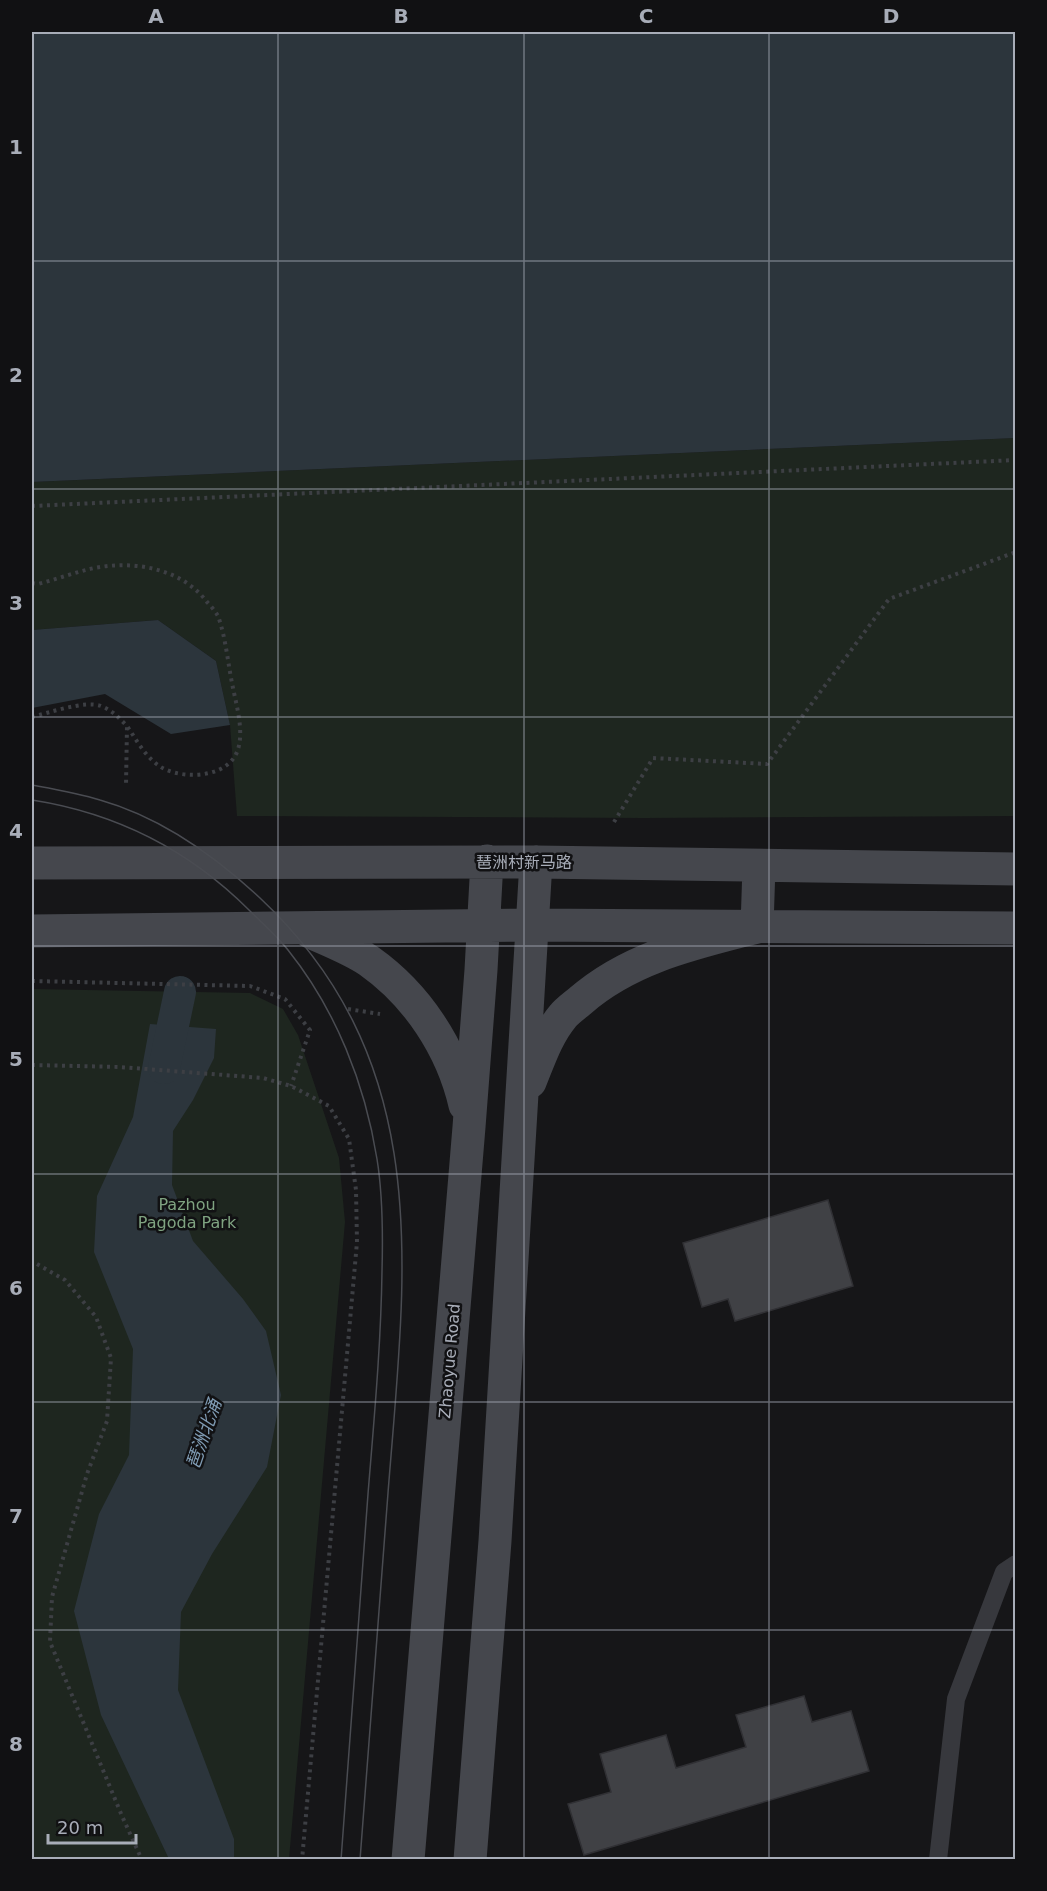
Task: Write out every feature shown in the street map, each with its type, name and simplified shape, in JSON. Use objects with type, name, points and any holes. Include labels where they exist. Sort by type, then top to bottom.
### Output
[{"type":"main road","name":"琶洲村新马路","points":[[32,863],[487,861],[1016,869]]},
{"type":"main road","name":"Zhaoyue Road","points":[[408,1860],[469,1127],[487,861]]},
{"type":"main road","points":[[470,1860],[495,1541],[536,862]]},
{"type":"main road","points":[[758,927],[759,866]]},
{"type":"main road","points":[[32,931],[484,925],[1016,928]]},
{"type":"main road","points":[[521,1102],[549,1038],[563,1016],[588,994],[616,974],[653,957],[695,943],[758,927]]},
{"type":"main road","points":[[303,929],[367,960],[413,1001],[436,1034],[454,1069],[469,1127]]},
{"type":"lane","points":[[938,1860],[956,1699],[1004,1572],[1016,1564]]},
{"type":"path","points":[[32,506],[1016,460]]},
{"type":"path","points":[[614,822],[653,758],[767,764],[889,599],[1016,552]]},
{"type":"path","points":[[32,583],[38,584],[87,569],[111,566],[142,567],[164,571],[188,582],[201,594],[217,615],[238,718],[239,740],[235,757],[225,768],[207,774],[166,771],[144,751],[127,726],[114,713],[99,705],[81,706],[32,717]]},
{"type":"path","points":[[126,786],[127,726]]},
{"type":"path","points":[[32,981],[250,986],[285,999],[309,1030],[291,1086]]},
{"type":"path","points":[[348,1009],[382,1015]]},
{"type":"path","points":[[32,1065],[120,1067],[263,1078],[291,1086],[329,1106],[349,1139],[356,1190],[357,1242],[302,1860]]},
{"type":"path","points":[[37,1264],[65,1280],[96,1317],[111,1358],[107,1421],[87,1474],[52,1597],[50,1642],[142,1860]]},
{"type":"green space","points":[[1015,438],[1015,816],[644,818],[237,816],[230,725],[216,661],[158,620],[32,630],[32,482]]},
{"type":"green space","name":"Pazhou Pagoda Park","points":[[32,989],[250,993],[283,1009],[298,1035],[339,1158],[345,1222],[289,1859],[32,1860]]},
{"type":"water","points":[[32,32],[1015,32],[1015,438],[32,482]]},
{"type":"water","points":[[158,620],[216,661],[230,725],[171,734],[105,694],[32,708],[32,630]]},
{"type":"water","points":[[150,1024],[216,1029],[214,1058],[193,1100],[173,1131],[172,1185],[193,1241],[243,1299],[266,1331],[281,1395],[267,1467],[212,1554],[181,1612],[178,1690],[234,1839],[234,1859],[169,1859],[101,1715],[74,1611],[99,1514],[129,1455],[133,1349],[94,1252],[97,1196],[133,1117]]},
{"type":"building","points":[[828,1200],[853,1286],[735,1321],[728,1299],[702,1307],[683,1243]]},
{"type":"building","points":[[804,1696],[812,1722],[851,1711],[869,1771],[584,1855],[568,1804],[611,1792],[600,1754],[666,1735],[676,1768],[746,1747],[736,1715]]},
{"type":"waterway","name":"琶洲北涌","points":[[164,1068],[180,992]]},
{"type":"tram line","points":[[32,785],[92,798],[122,807],[144,817],[186,840],[243,882],[317,963],[357,1031],[383,1102],[397,1176],[402,1253],[400,1331],[360,1860]]},
{"type":"tram line","points":[[32,800],[92,814],[149,837],[176,852],[226,889],[279,940],[305,973],[334,1023],[365,1103],[372,1131],[380,1187],[381,1299],[377,1382],[341,1860]]}]
